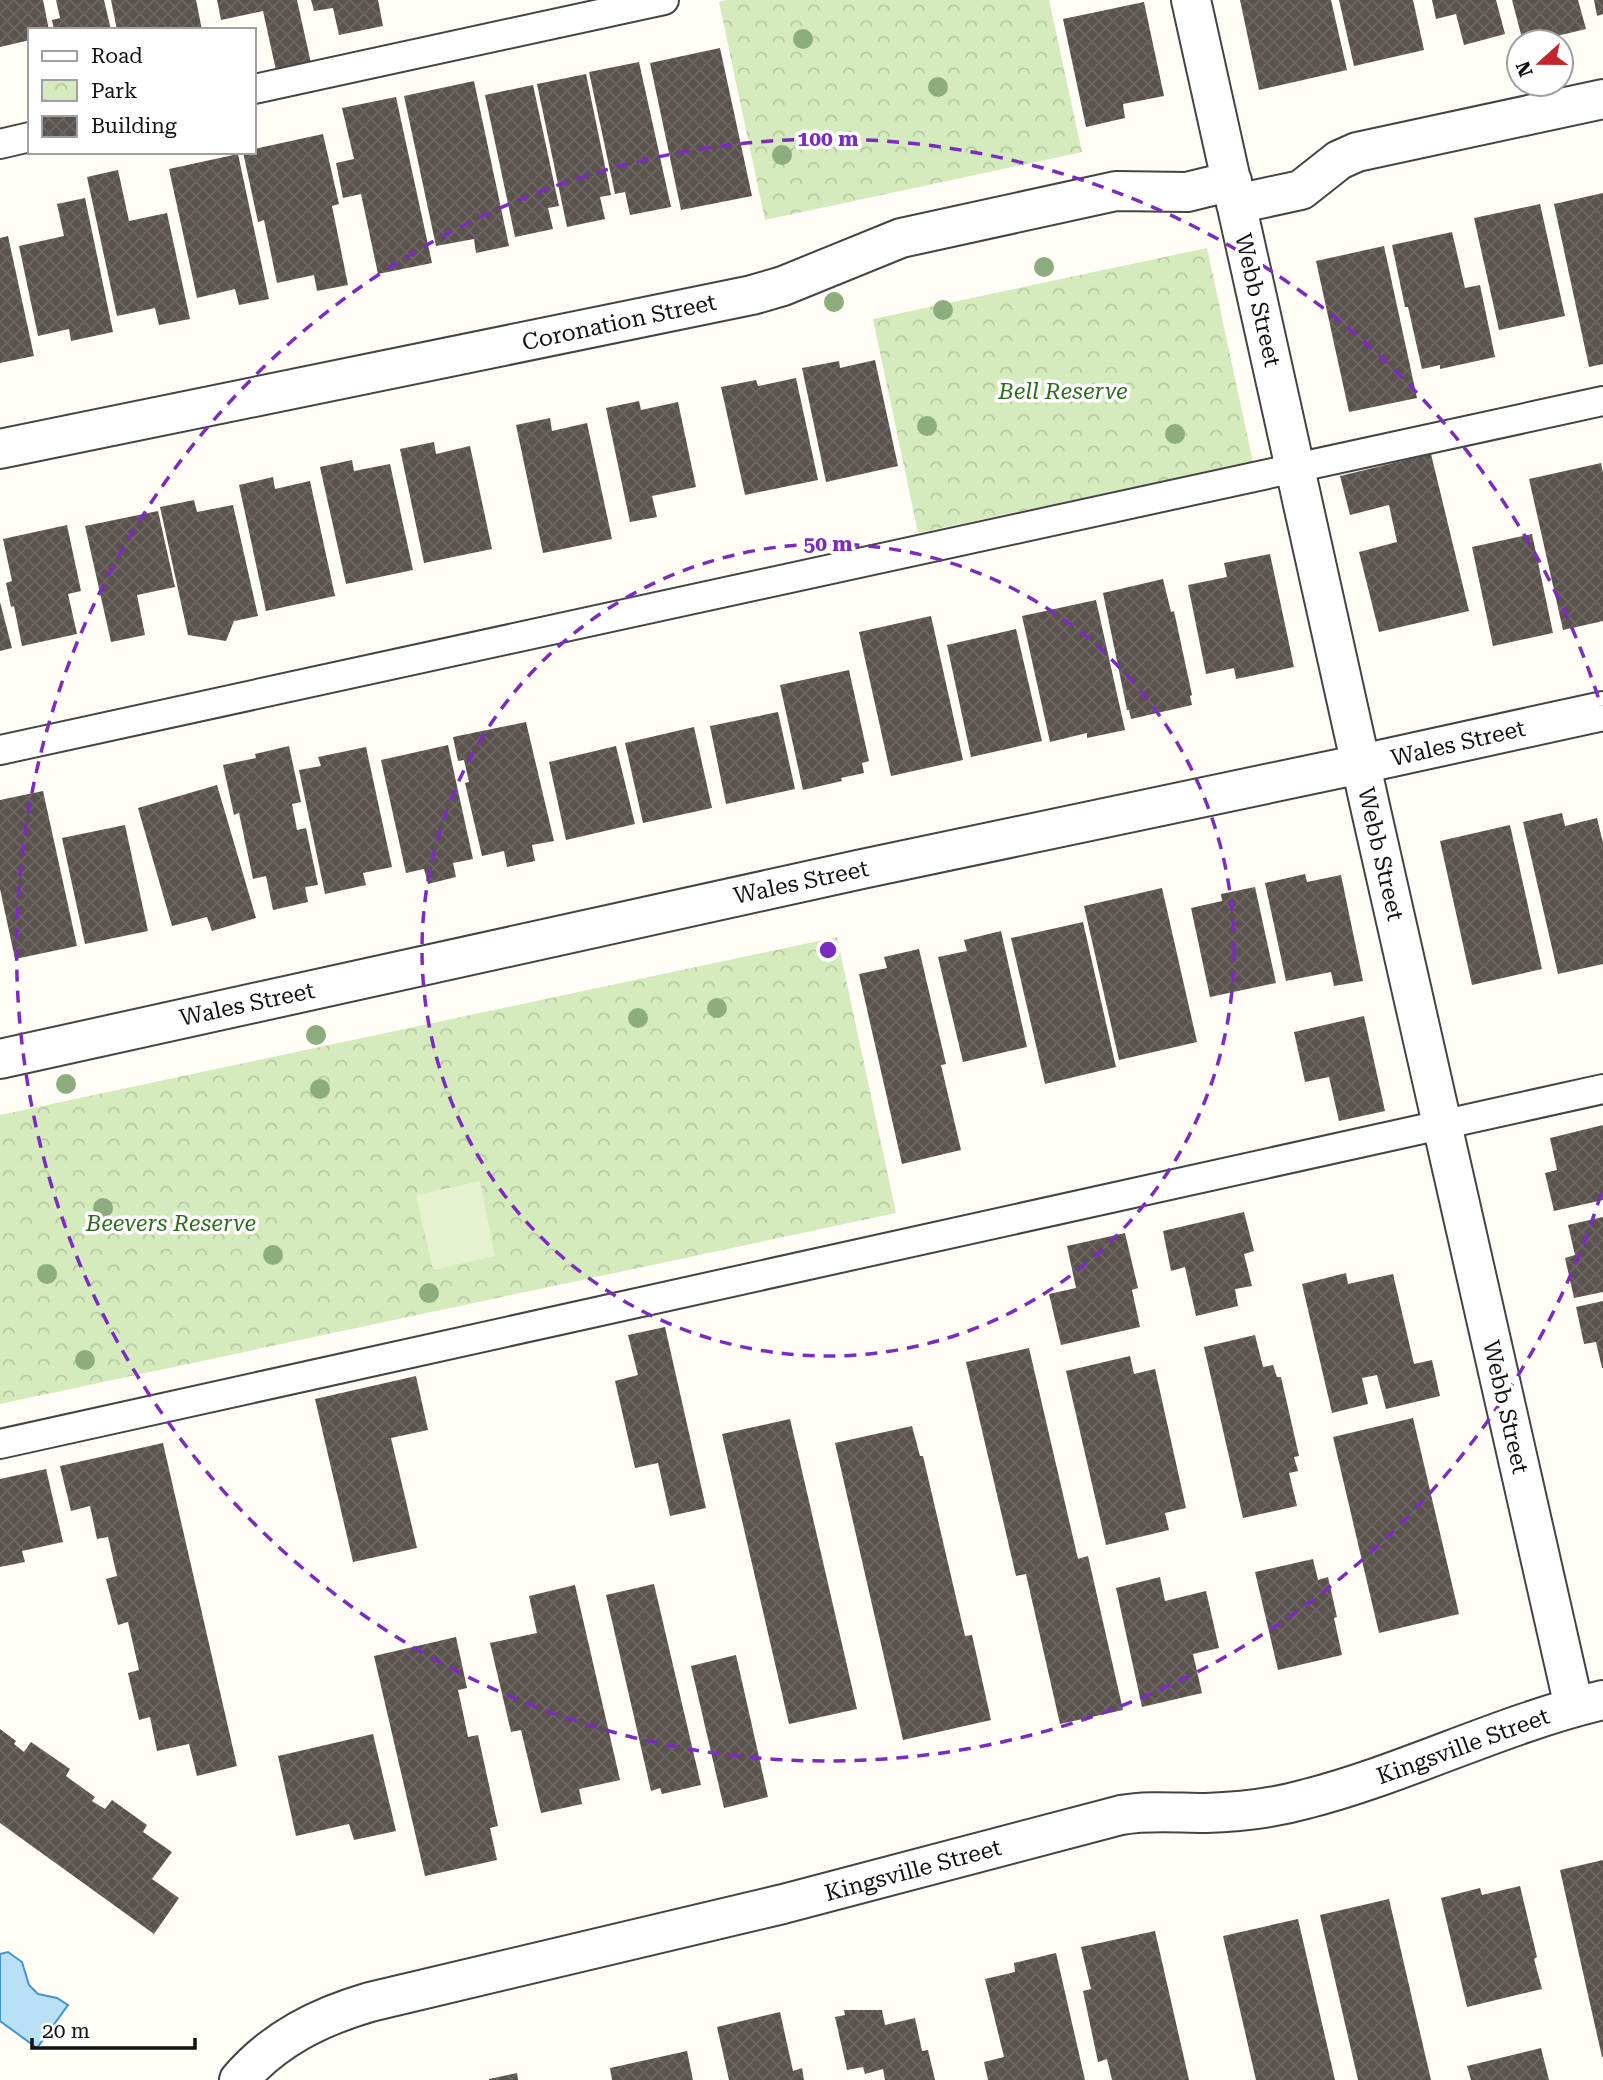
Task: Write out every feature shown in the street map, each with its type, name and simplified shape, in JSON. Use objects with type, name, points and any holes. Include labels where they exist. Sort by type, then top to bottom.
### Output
[{"type":"street","name":"Webb Street","points":[[1191,0],[1442,1124],[1589,1703]]},
{"type":"street","name":"Coronation Street","points":[[0,449],[752,295],[783,286],[901,238],[1062,201],[1116,191],[1234,193],[1301,190],[1339,160],[1357,152],[1603,99]]},
{"type":"street","name":"Wales Street","points":[[0,1059],[862,869],[1603,711]]},
{"type":"street","name":"Kingsville Street","points":[[239,2080],[265,2052],[301,2029],[338,2012],[370,2002],[783,1904],[1121,1815],[1235,1811],[1306,1799],[1540,1717],[1589,1703]]},
{"type":"lane","points":[[256,89],[664,0]]},
{"type":"lane","points":[[0,144],[28,137]]},
{"type":"lane","points":[[0,750],[1603,401]]},
{"type":"lane","points":[[0,1444],[1603,1088]]},
{"type":"green space","points":[[1049,0],[1082,152],[765,220],[719,2]]},
{"type":"green space","name":"Bell Reserve","points":[[1207,248],[1253,462],[918,533],[873,319]]},
{"type":"green space","name":"Beevers Reserve","points":[[837,937],[896,1213],[0,1404],[0,1115]]},
{"type":"green space","points":[[480,1181],[495,1256],[433,1270],[416,1195]]},
{"type":"water","points":[[8,1952],[22,1962],[29,1985],[38,1994],[57,1998],[68,2005],[37,2048],[0,2021],[0,1954]]},
{"type":"building","points":[[0,0],[43,0],[49,28],[28,28],[28,40],[0,47]]},
{"type":"building","points":[[56,0],[104,0],[111,28],[54,28],[52,20],[60,18]]},
{"type":"building","points":[[111,0],[196,0],[202,28],[117,28]]},
{"type":"building","points":[[217,0],[297,0],[312,68],[277,75],[263,11],[221,20]]},
{"type":"building","points":[[311,0],[378,0],[383,26],[339,35],[333,8],[314,11]]},
{"type":"building","points":[[1240,0],[1331,0],[1347,70],[1259,90]]},
{"type":"building","points":[[1339,0],[1413,0],[1424,50],[1354,66]]},
{"type":"building","points":[[1432,0],[1496,0],[1505,34],[1464,45],[1456,14],[1436,19]]},
{"type":"building","points":[[1512,0],[1578,0],[1586,29],[1575,32],[1575,28],[1519,28]]},
{"type":"building","points":[[1594,0],[1603,0],[1603,14],[1597,16]]},
{"type":"building","points":[[1144,2],[1164,96],[1123,104],[1125,118],[1086,127],[1063,19]]},
{"type":"building","points":[[720,48],[752,196],[681,210],[650,63]]},
{"type":"building","points":[[639,62],[671,207],[630,215],[625,192],[615,194],[589,72]]},
{"type":"building","points":[[586,74],[611,195],[600,197],[605,219],[567,227],[537,84]]},
{"type":"building","points":[[474,81],[509,246],[476,253],[474,239],[436,246],[404,96]]},
{"type":"building","points":[[533,85],[559,206],[548,208],[553,229],[515,237],[485,95]]},
{"type":"building","points":[[396,97],[432,263],[378,274],[361,194],[343,198],[336,163],[354,159],[342,108]]},
{"type":"building","points":[[323,134],[339,204],[332,206],[348,285],[317,291],[314,275],[277,283],[264,220],[258,222],[243,154],[256,154],[256,149]]},
{"type":"building","points":[[238,154],[269,299],[239,305],[235,289],[197,298],[169,169]]},
{"type":"building","points":[[118,170],[129,221],[167,213],[190,319],[159,325],[155,308],[117,316],[87,177]]},
{"type":"building","points":[[1603,193],[1603,364],[1589,367],[1554,204]]},
{"type":"building","points":[[85,198],[113,332],[71,341],[69,329],[38,336],[19,246],[64,236],[57,204]]},
{"type":"building","points":[[1540,204],[1565,316],[1499,330],[1474,218]]},
{"type":"building","points":[[1452,232],[1465,288],[1480,285],[1495,357],[1440,369],[1440,365],[1422,369],[1392,245]]},
{"type":"building","points":[[8,236],[34,356],[0,363],[0,238]]},
{"type":"building","points":[[1384,246],[1417,398],[1349,412],[1316,261]]},
{"type":"building","points":[[875,360],[898,466],[826,482],[802,368],[839,361],[840,368]]},
{"type":"building","points":[[796,378],[818,480],[745,495],[721,387],[756,380],[758,386]]},
{"type":"building","points":[[639,401],[641,410],[678,402],[696,487],[652,496],[657,517],[630,522],[606,408]]},
{"type":"building","points":[[550,418],[552,431],[587,423],[612,539],[543,553],[516,425]]},
{"type":"building","points":[[434,442],[436,454],[470,446],[492,549],[424,563],[400,449]]},
{"type":"building","points":[[1431,454],[1469,611],[1379,632],[1359,552],[1397,542],[1389,505],[1350,515],[1340,476]]},
{"type":"building","points":[[352,460],[354,471],[390,464],[413,570],[346,584],[320,467]]},
{"type":"building","points":[[1601,463],[1603,621],[1563,630],[1529,479]]},
{"type":"building","points":[[273,477],[275,489],[310,481],[335,596],[266,611],[239,485]]},
{"type":"building","points":[[194,500],[197,512],[233,505],[258,616],[234,621],[226,641],[188,635],[160,507]]},
{"type":"building","points":[[158,511],[175,587],[137,595],[145,635],[111,642],[85,526]]},
{"type":"building","points":[[67,525],[81,591],[68,594],[77,634],[22,646],[6,583],[12,581],[3,539]]},
{"type":"building","points":[[1532,534],[1553,633],[1493,646],[1472,547]]},
{"type":"building","points":[[1270,554],[1294,667],[1236,679],[1234,668],[1206,674],[1188,585],[1227,577],[1224,563]]},
{"type":"building","points":[[1163,579],[1171,612],[1174,611],[1192,705],[1131,719],[1103,593]]},
{"type":"building","points":[[1096,600],[1125,730],[1087,738],[1087,733],[1050,742],[1022,616]]},
{"type":"building","points":[[0,602],[12,648],[0,651]]},
{"type":"building","points":[[931,616],[963,760],[891,776],[859,632]]},
{"type":"building","points":[[1016,629],[1042,741],[971,757],[947,645]]},
{"type":"building","points":[[849,670],[869,761],[862,763],[864,773],[803,790],[780,685]]},
{"type":"building","points":[[778,712],[795,789],[726,804],[710,726]]},
{"type":"building","points":[[526,722],[554,841],[532,845],[535,861],[507,867],[504,851],[482,856],[465,783],[469,782],[464,760],[458,761],[453,737]]},
{"type":"building","points":[[694,727],[712,808],[643,823],[625,743]]},
{"type":"building","points":[[448,745],[473,859],[453,863],[456,877],[428,884],[424,869],[406,873],[381,760]]},
{"type":"building","points":[[289,746],[301,802],[292,804],[297,830],[306,828],[318,885],[305,887],[308,902],[273,910],[266,876],[253,879],[239,813],[234,815],[223,765],[256,758],[255,754]]},
{"type":"building","points":[[616,746],[635,824],[566,840],[549,762]]},
{"type":"building","points":[[366,747],[392,867],[363,873],[366,885],[325,894],[299,770],[321,766],[318,757]]},
{"type":"building","points":[[217,785],[256,918],[212,931],[207,917],[172,926],[138,808]]},
{"type":"building","points":[[43,791],[77,946],[15,959],[0,889],[0,800]]},
{"type":"building","points":[[1562,813],[1565,826],[1597,818],[1603,843],[1603,964],[1558,974],[1523,822]]},
{"type":"building","points":[[125,825],[148,931],[85,944],[62,838]]},
{"type":"building","points":[[1510,825],[1542,969],[1472,985],[1440,841]]},
{"type":"building","points":[[1305,874],[1307,882],[1341,875],[1363,981],[1334,986],[1331,972],[1286,981],[1265,883]]},
{"type":"building","points":[[1255,887],[1276,983],[1210,997],[1191,908],[1222,901],[1221,894]]},
{"type":"building","points":[[1162,888],[1197,1042],[1119,1060],[1084,906]]},
{"type":"building","points":[[1083,922],[1116,1067],[1045,1084],[1011,938]]},
{"type":"building","points":[[1001,931],[1027,1047],[963,1062],[938,957],[967,951],[964,940]]},
{"type":"building","points":[[919,949],[946,1064],[941,1065],[961,1150],[902,1164],[859,974],[887,968],[884,957]]},
{"type":"building","points":[[1364,1016],[1385,1111],[1339,1121],[1329,1077],[1305,1082],[1294,1032]]},
{"type":"building","points":[[1603,1125],[1603,1200],[1554,1211],[1545,1173],[1557,1170],[1550,1138]]},
{"type":"building","points":[[1244,1212],[1254,1251],[1244,1254],[1252,1286],[1235,1289],[1238,1306],[1196,1316],[1185,1267],[1171,1271],[1163,1231]]},
{"type":"building","points":[[1603,1217],[1603,1292],[1574,1298],[1565,1258],[1575,1255],[1568,1225]]},
{"type":"building","points":[[1125,1233],[1138,1288],[1132,1290],[1140,1327],[1061,1345],[1049,1294],[1076,1288],[1067,1246]]},
{"type":"building","points":[[1346,1273],[1348,1284],[1393,1274],[1414,1364],[1432,1360],[1440,1396],[1386,1409],[1377,1375],[1362,1378],[1368,1404],[1332,1413],[1302,1284]]},
{"type":"building","points":[[1603,1301],[1602,1368],[1596,1342],[1584,1344],[1576,1307]]},
{"type":"building","points":[[665,1327],[706,1508],[670,1516],[658,1463],[635,1468],[615,1381],[638,1375],[628,1335]]},
{"type":"building","points":[[1255,1335],[1263,1367],[1273,1365],[1277,1377],[1281,1377],[1299,1456],[1294,1457],[1298,1471],[1289,1473],[1297,1506],[1243,1518],[1204,1347]]},
{"type":"building","points":[[1029,1348],[1078,1559],[1088,1556],[1123,1710],[1060,1724],[1026,1574],[1016,1576],[966,1362]]},
{"type":"building","points":[[1130,1356],[1134,1374],[1155,1369],[1186,1508],[1165,1513],[1169,1530],[1106,1545],[1066,1371]]},
{"type":"building","points":[[416,1376],[428,1430],[391,1438],[417,1548],[353,1562],[315,1399]]},
{"type":"building","points":[[1413,1418],[1459,1614],[1379,1633],[1333,1437]]},
{"type":"building","points":[[790,1419],[857,1709],[789,1724],[722,1434]]},
{"type":"building","points":[[912,1426],[920,1456],[923,1456],[965,1636],[972,1635],[991,1720],[903,1740],[835,1443]]},
{"type":"building","points":[[163,1443],[237,1766],[197,1776],[189,1744],[157,1751],[150,1717],[139,1720],[128,1673],[139,1670],[128,1622],[118,1625],[106,1579],[117,1576],[108,1537],[97,1539],[90,1506],[71,1511],[60,1466]]},
{"type":"building","points":[[46,1469],[63,1542],[22,1551],[25,1562],[0,1567],[0,1479]]},
{"type":"building","points":[[1313,1559],[1318,1580],[1328,1577],[1342,1655],[1278,1670],[1255,1572]]},
{"type":"building","points":[[1160,1577],[1165,1601],[1206,1591],[1219,1648],[1193,1654],[1202,1693],[1142,1707],[1116,1588]]},
{"type":"building","points":[[654,1584],[701,1785],[662,1794],[660,1788],[651,1791],[606,1595]]},
{"type":"building","points":[[575,1585],[620,1780],[579,1789],[582,1804],[541,1813],[521,1730],[511,1732],[490,1643],[537,1633],[529,1596]]},
{"type":"building","points":[[456,1637],[467,1688],[458,1690],[468,1737],[478,1735],[498,1826],[490,1828],[497,1860],[425,1876],[374,1656]]},
{"type":"building","points":[[736,1655],[768,1797],[724,1808],[691,1666]]},
{"type":"building","points":[[0,1729],[16,1741],[14,1744],[24,1752],[31,1742],[70,1769],[66,1776],[95,1797],[92,1801],[105,1809],[112,1800],[147,1825],[143,1832],[172,1852],[152,1879],[179,1898],[154,1934],[0,1823]]},
{"type":"building","points":[[373,1734],[396,1831],[354,1840],[349,1824],[296,1836],[278,1756]]},
{"type":"building","points":[[1603,1860],[1603,2057],[1602,2057],[1560,1870]]},
{"type":"building","points":[[1520,1886],[1542,1989],[1467,2007],[1441,1898],[1480,1888],[1482,1895]]},
{"type":"building","points":[[1389,1899],[1431,2080],[1358,2080],[1320,1915]]},
{"type":"building","points":[[1298,1919],[1335,2080],[1256,2080],[1223,1936]]},
{"type":"building","points":[[1155,1931],[1189,2080],[1112,2080],[1107,2059],[1098,2062],[1083,1991],[1091,1989],[1081,1947]]},
{"type":"building","points":[[1056,1953],[1085,2080],[988,2080],[984,2062],[1004,2057],[985,1979],[1015,1972],[1014,1963]]},
{"type":"building","points":[[844,2010],[882,2010],[885,2025],[915,2018],[922,2051],[928,2050],[935,2080],[885,2080],[883,2069],[865,2074],[863,2067],[847,2070],[835,2017],[845,2015]]},
{"type":"building","points":[[780,2012],[793,2071],[802,2068],[804,2080],[729,2080],[717,2027]]},
{"type":"building","points":[[1541,2048],[1549,2080],[1471,2080],[1467,2066]]},
{"type":"building","points":[[687,2051],[693,2080],[612,2080],[610,2068]]},
{"type":"building","points":[[517,2073],[518,2080],[489,2080],[489,2079]]}]
